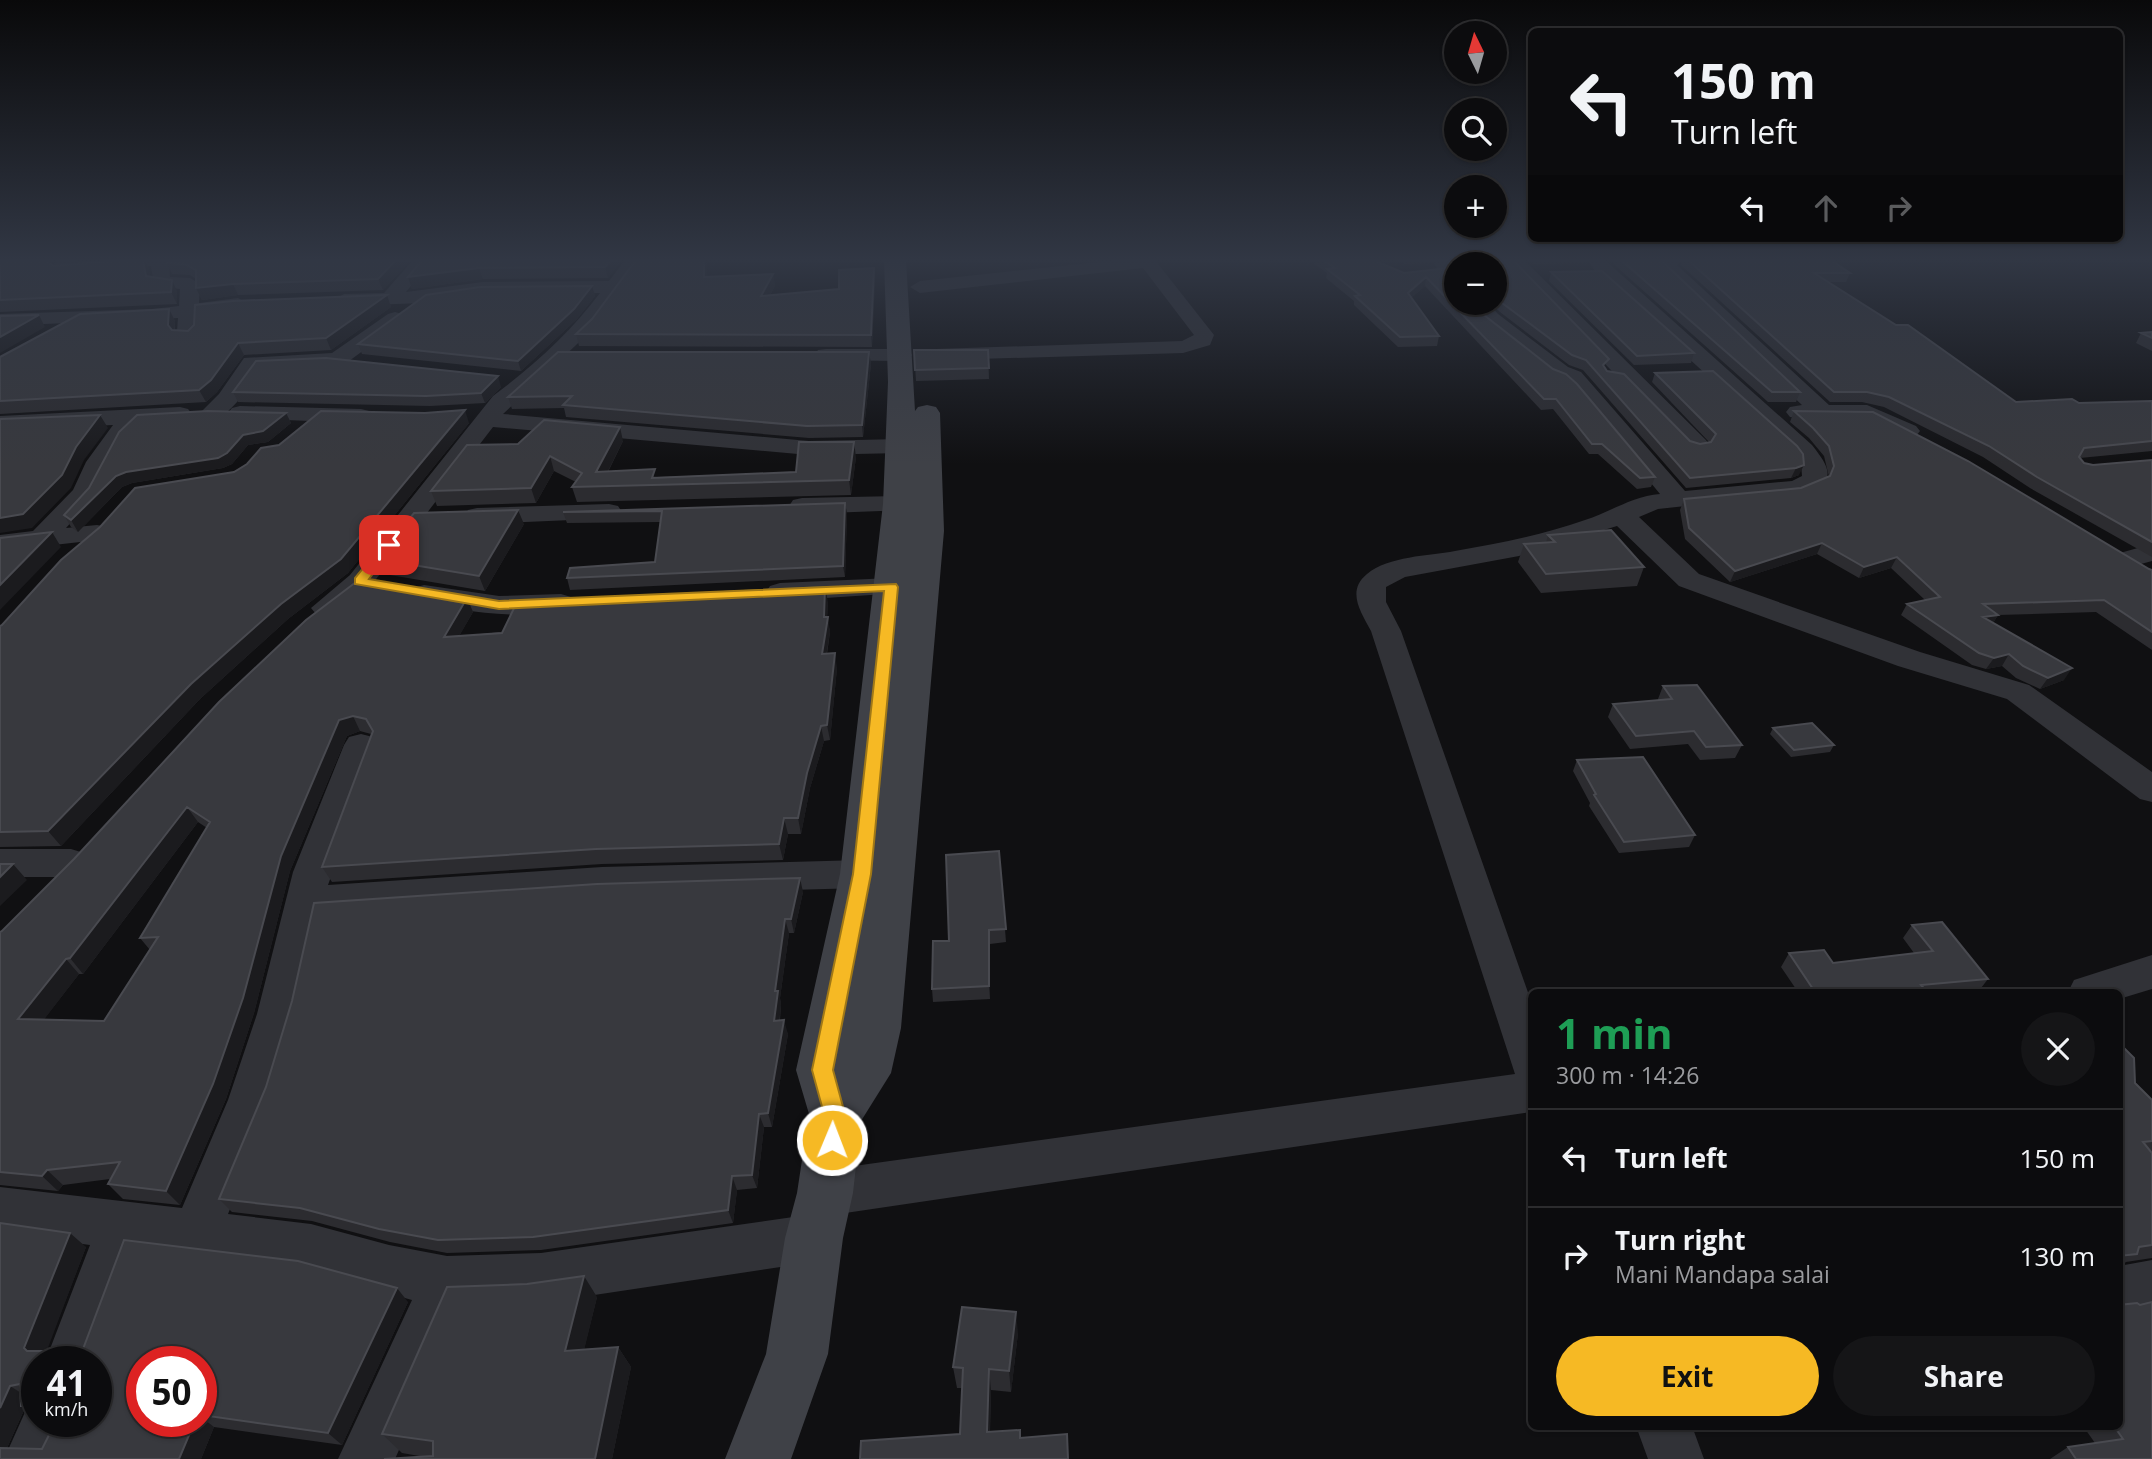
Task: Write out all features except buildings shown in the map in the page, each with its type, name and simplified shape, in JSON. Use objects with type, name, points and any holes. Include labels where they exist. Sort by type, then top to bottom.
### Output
[{"type":"main road","points":[[835,1114],[865,1073],[876,1028],[928,531],[916,350],[911,328]]},
{"type":"main road","points":[[758,1459],[797,1354],[835,1114],[822,1070],[862,874],[891,587],[902,446],[916,350]]},
{"type":"street","points":[[47,338],[64,328]]},
{"type":"street","points":[[187,337],[188,328]]},
{"type":"street","points":[[331,360],[343,356],[380,328]]},
{"type":"street","points":[[301,627],[435,517],[483,415],[527,381],[583,328]]},
{"type":"street","points":[[807,355],[916,350],[1183,347],[1203,341],[1199,328]]},
{"type":"street","points":[[1505,328],[1560,372],[1573,376],[1651,373]]},
{"type":"street","points":[[1581,328],[1697,445]]},
{"type":"street","points":[[1528,1054],[1386,631],[1368,590],[1371,583],[1385,573],[1518,548],[1595,526],[1653,502],[1797,488],[1814,481],[1816,471],[1813,463],[1762,412],[1703,372],[1657,328]]},
{"type":"street","points":[[1733,328],[1824,413]]},
{"type":"street","points":[[555,355],[579,355]]},
{"type":"street","points":[[213,412],[227,399],[252,363],[331,360],[370,365]]},
{"type":"street","points":[[1573,376],[1679,500]]},
{"type":"street","points":[[500,379],[527,381]]},
{"type":"street","points":[[0,423],[213,412],[381,416]]},
{"type":"street","points":[[1762,412],[1867,412],[1926,440]]},
{"type":"street","points":[[483,415],[809,448],[902,446]]},
{"type":"street","points":[[286,442],[318,416]]},
{"type":"street","points":[[42,538],[84,493],[114,437],[135,417]]},
{"type":"street","points":[[773,507],[898,504]]},
{"type":"street","points":[[435,517],[634,511]]},
{"type":"street","points":[[1620,514],[1689,580],[1909,659],[2018,692],[2152,790]]},
{"type":"street","points":[[0,542],[42,538],[105,525],[68,558]]},
{"type":"street","points":[[359,581],[499,605],[595,601]]},
{"type":"street","points":[[746,594],[891,587]]},
{"type":"street","points":[[196,1233],[251,1100],[298,940],[303,901],[360,745]]},
{"type":"street","points":[[0,863],[82,851],[44,890]]},
{"type":"street","points":[[303,901],[602,881],[862,874]]},
{"type":"street","points":[[2098,989],[2152,972]]},
{"type":"street","points":[[0,1210],[311,1248],[389,1270],[447,1281],[541,1278],[820,1216],[1528,1093]]},
{"type":"street","points":[[78,1346],[122,1225]]},
{"type":"street","points":[[366,1459],[447,1281]]},
{"type":"street","points":[[2123,1291],[2152,1285]]},
{"type":"street","points":[[1665,1430],[1676,1459]]},
{"type":"street","points":[[32,1459],[43,1437]]},
{"type":"route","points":[[389,545],[359,581],[499,605],[891,587],[862,874],[822,1070],[835,1114],[832,1140]]}]
